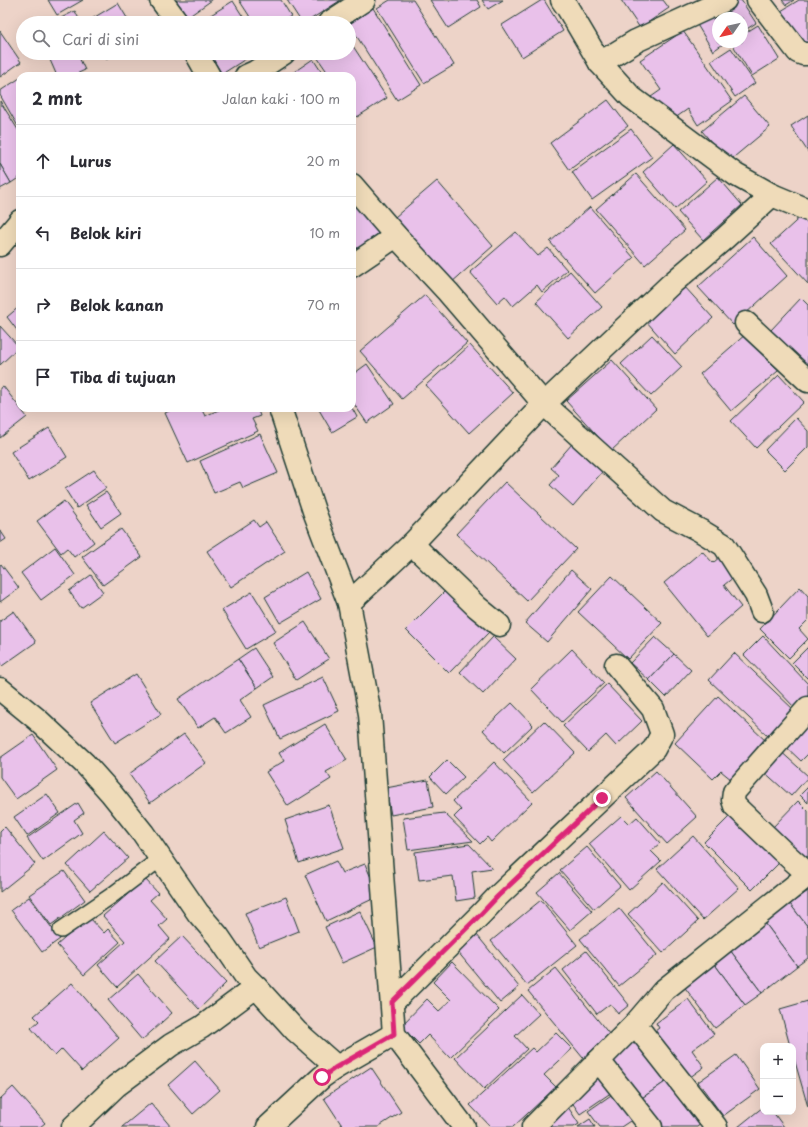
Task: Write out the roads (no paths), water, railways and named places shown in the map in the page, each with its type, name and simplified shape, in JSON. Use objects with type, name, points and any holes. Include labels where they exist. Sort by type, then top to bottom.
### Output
[{"type":"street","points":[[161,0],[173,16]]},
{"type":"street","points":[[340,16],[364,0]]},
{"type":"street","points":[[562,0],[600,63],[631,97],[736,175],[772,195],[808,210]]},
{"type":"street","points":[[600,63],[636,41],[725,0]]},
{"type":"street","points":[[758,0],[798,52],[808,54]]},
{"type":"street","points":[[200,60],[207,72]]},
{"type":"street","points":[[258,72],[274,60]]},
{"type":"street","points":[[356,190],[396,236],[448,292],[544,404],[663,511],[701,530],[724,545],[756,595],[762,611]]},
{"type":"street","points":[[349,603],[412,544],[544,404],[670,285],[772,195]]},
{"type":"street","points":[[0,245],[16,226]]},
{"type":"street","points":[[356,263],[396,236]]},
{"type":"street","points":[[746,323],[808,381]]},
{"type":"street","points":[[281,412],[314,511],[349,603],[370,714],[394,1034],[464,1127]]},
{"type":"street","points":[[412,544],[477,607],[499,624]]},
{"type":"street","points":[[392,1002],[498,896],[654,749],[662,734],[652,709],[616,665]]},
{"type":"street","points":[[0,689],[38,720],[85,764],[132,818],[198,913],[218,936],[246,977],[296,1031],[330,1061],[335,1068]]},
{"type":"street","points":[[533,1127],[635,1024],[664,990],[808,874],[735,806],[733,800],[734,792],[808,708]]},
{"type":"street","points":[[73,1127],[122,1082],[171,1045],[202,1027],[256,987]]},
{"type":"street","points":[[635,1024],[716,1127]]},
{"type":"street","points":[[268,1127],[322,1077],[394,1034]]},
{"type":"street","points":[[599,1061],[651,1127]]},
{"type":"lane","points":[[62,930],[111,896],[160,859]]}]
